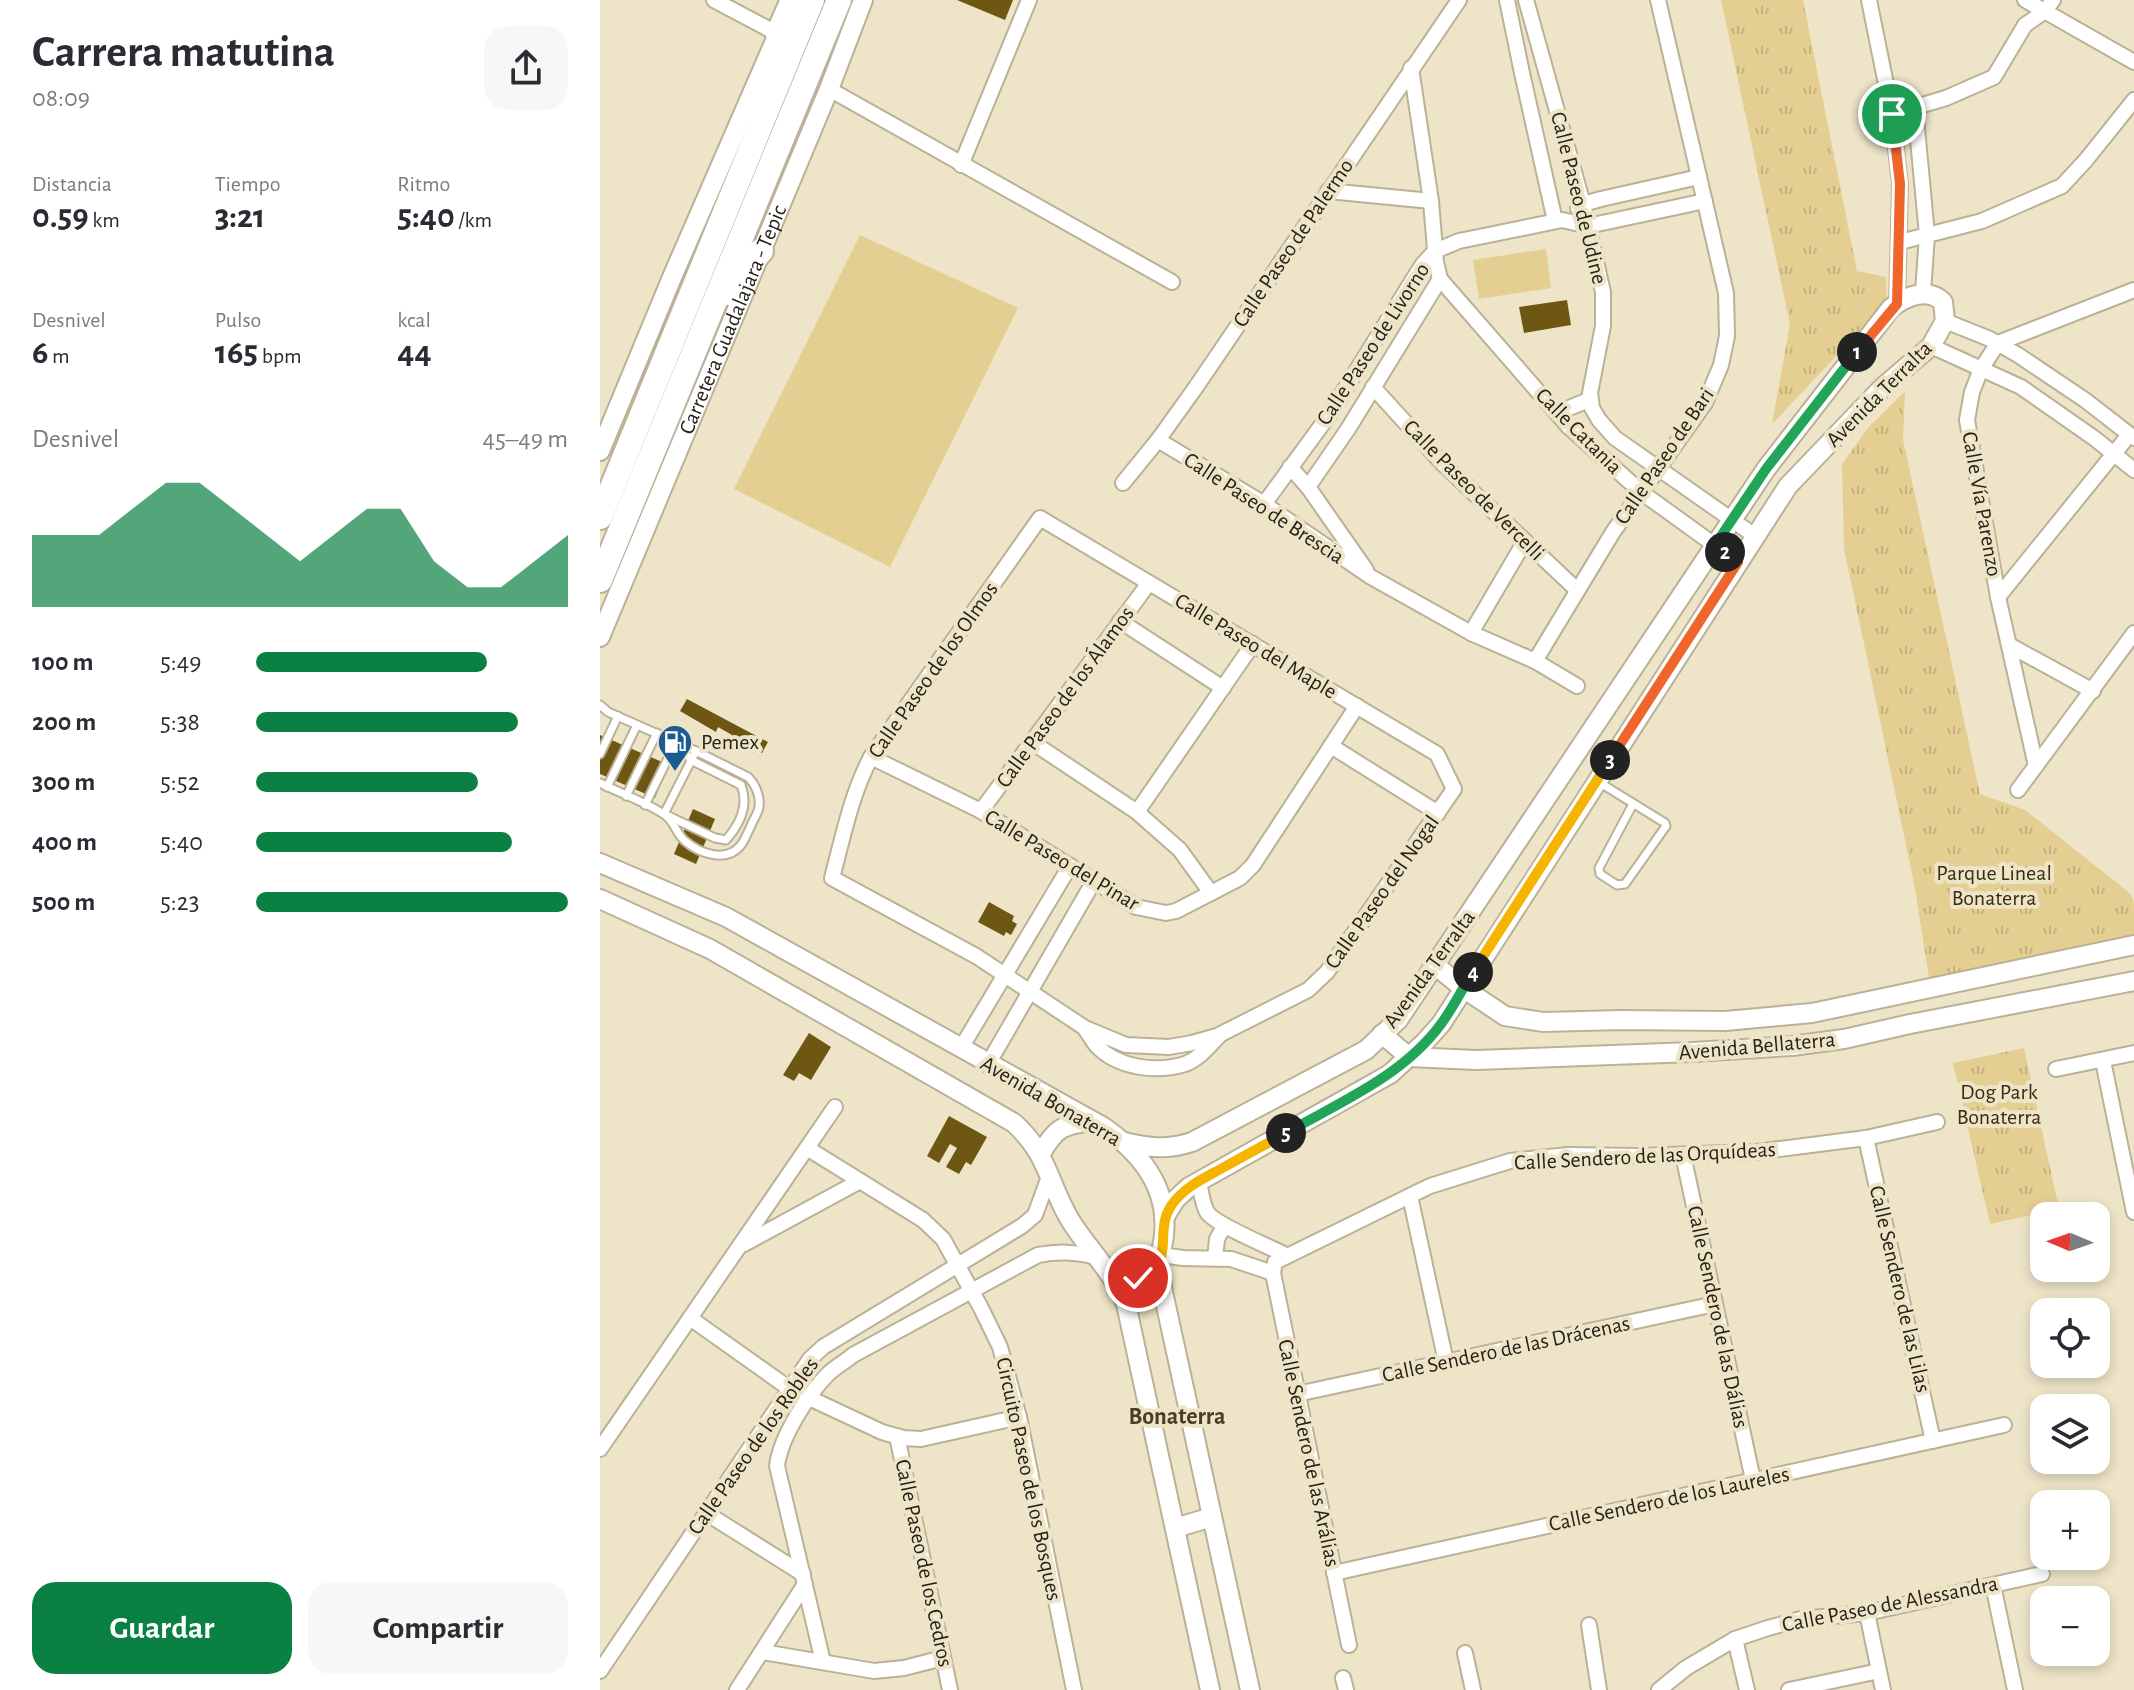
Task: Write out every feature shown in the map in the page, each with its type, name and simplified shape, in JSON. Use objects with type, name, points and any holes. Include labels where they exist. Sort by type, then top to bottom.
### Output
[{"type":"highway","points":[[778,34],[793,0]]},
{"type":"highway","points":[[600,517],[812,0]]},
{"type":"highway","points":[[600,580],[839,0]]},
{"type":"highway","points":[[673,402],[692,371],[732,288],[761,251]]},
{"type":"street","points":[[600,451],[778,34],[714,0]]},
{"type":"street","name":"Carretera Guadalajara - Tepic","points":[[600,637],[829,89],[863,0]]},
{"type":"street","points":[[961,165],[1029,0]]},
{"type":"street","name":"Calle Paseo de Palermo","points":[[1123,483],[1212,364],[1459,0]]},
{"type":"street","name":"Calle Paseo de Udine","points":[[1507,0],[1559,221]]},
{"type":"street","name":"Calle Paseo de Udine","points":[[1526,0],[1583,204],[1603,292],[1603,326],[1591,399]]},
{"type":"street","name":"Calle Paseo de Bari","points":[[1535,661],[1613,532],[1705,403],[1721,365],[1727,336],[1726,293],[1658,0]]},
{"type":"street","points":[[1869,0],[1892,114],[1900,184],[1897,304]]},
{"type":"street","points":[[2025,25],[2024,0],[2049,6],[2134,62]]},
{"type":"street","points":[[1892,114],[1946,98],[1994,77],[2025,25],[2049,6]]},
{"type":"street","points":[[1411,68],[1440,279]]},
{"type":"street","points":[[829,89],[1172,282]]},
{"type":"street","points":[[1900,242],[1982,221],[2062,186],[2134,100]]},
{"type":"street","points":[[1915,107],[1927,235],[1923,293]]},
{"type":"street","name":"Calle Paseo de Livorno","points":[[1559,221],[1583,204],[1699,177]]},
{"type":"street","points":[[1328,191],[1431,201]]},
{"type":"street","name":"Calle Paseo de Livorno","points":[[1264,504],[1329,415],[1423,264],[1435,251],[1459,241],[1559,221],[1588,226],[1705,201]]},
{"type":"street","name":"Calle Paseo de Livorno","points":[[1308,487],[1348,429],[1440,279]]},
{"type":"street","name":"Calle Catania","points":[[1440,279],[1568,426],[1641,492],[1738,562]]},
{"type":"street","points":[[1998,343],[2134,290]]},
{"type":"street","name":"Avenida Terralta","points":[[1124,1142],[1167,1148],[1192,1142],[1366,1050],[1398,1020],[1766,469],[1891,308],[1923,293],[1938,296],[1943,302],[1945,321],[1931,346],[1883,387],[1788,486],[1441,1024],[1390,1074],[1189,1187],[1175,1200],[1164,1218]]},
{"type":"street","points":[[1945,321],[1998,343],[2085,400],[2132,437],[2114,453],[1998,597]]},
{"type":"street","name":"Calle Vía Parenzo","points":[[1998,343],[1981,369],[1972,392],[1967,420],[1998,597],[2036,766]]},
{"type":"street","points":[[1931,346],[2021,387],[2134,470]]},
{"type":"street","name":"Calle Paseo de Vercelli","points":[[1373,387],[1442,463],[1577,590]]},
{"type":"street","points":[[1557,413],[1591,399],[1599,420],[1615,438],[1755,536]]},
{"type":"street","name":"Calle Paseo de Brescia","points":[[1158,440],[1264,504],[1371,577],[1471,633],[1535,661],[1577,686]]},
{"type":"street","name":"Calle Paseo de Brescia","points":[[1290,467],[1308,487],[1371,577]]},
{"type":"street","name":"Calle Paseo del Maple","points":[[1040,518],[1437,754],[1454,789]]},
{"type":"street","name":"Calle Paseo de los Olmos","points":[[832,878],[852,804],[871,757],[1040,518]]},
{"type":"street","points":[[1471,633],[1525,541]]},
{"type":"street","name":"Calle Paseo de los Álamos","points":[[981,811],[1149,583]]},
{"type":"street","points":[[1120,621],[1223,688]]},
{"type":"street","points":[[2018,790],[2134,633]]},
{"type":"street","points":[[1137,812],[1253,644]]},
{"type":"street","points":[[2009,645],[2093,691]]},
{"type":"street","name":"Calle Paseo del Pinar","points":[[871,757],[981,811],[1136,907],[1166,913],[1240,878],[1253,865],[1357,706]]},
{"type":"street","points":[[1032,742],[1137,812],[1180,850],[1211,893]]},
{"type":"street","points":[[1331,746],[1438,813]]},
{"type":"street","name":"Calle Paseo del Nogal","points":[[832,878],[976,956],[1085,1028],[1126,1045],[1181,1045],[1221,1035],[1318,982],[1454,789]]},
{"type":"street","name":"Avenida Bonaterra","points":[[601,865],[726,917],[1102,1126],[1133,1151],[1155,1181],[1164,1218],[1160,1260],[1163,1292],[1250,1690]]},
{"type":"street","points":[[961,1048],[1070,866]]},
{"type":"street","points":[[988,1064],[1094,881]]},
{"type":"street","name":"Avenida Bonaterra","points":[[600,899],[710,949],[1014,1123],[1029,1137],[1041,1153],[1069,1218],[1115,1280],[1126,1304],[1210,1690]]},
{"type":"street","points":[[710,949],[726,917]]},
{"type":"street","name":"Avenida Bellaterra","points":[[1435,965],[1505,1016],[1543,1022],[1725,1021],[1812,1013],[2134,945]]},
{"type":"street","name":"Avenida Bellaterra","points":[[1409,1057],[1476,1060],[1792,1046],[1844,1039],[2134,981]]},
{"type":"street","name":"Calle Paseo del Nogal","points":[[1085,1028],[1096,1045],[1111,1057],[1133,1066],[1160,1068],[1186,1064],[1221,1035]]},
{"type":"street","points":[[1382,1034],[1409,1057]]},
{"type":"street","points":[[2056,1069],[2134,1053]]},
{"type":"street","points":[[2103,1061],[2134,1212]]},
{"type":"street","points":[[600,1449],[835,1107]]},
{"type":"street","points":[[1041,1153],[1052,1135],[1069,1124],[1091,1121]]},
{"type":"street","name":"Calle Sendero de las Orquídeas","points":[[1278,1263],[1430,1186],[1510,1161],[1568,1155],[1756,1152],[1866,1138],[1937,1122]]},
{"type":"street","name":"Calle Sendero de las Lilas","points":[[1866,1138],[1933,1441]]},
{"type":"street","name":"Circuito Paseo de los Bosques","points":[[807,1148],[923,1220],[943,1239],[1000,1347],[1019,1417],[1074,1690]]},
{"type":"street","name":"Calle Sendero de las Dálias","points":[[1683,1155],[1753,1480]]},
{"type":"street","name":"Calle Paseo de los Robles","points":[[602,1665],[810,1359],[823,1347],[1022,1226],[1035,1215],[1050,1174]]},
{"type":"street","points":[[739,1247],[860,1181]]},
{"type":"street","points":[[1199,1181],[1205,1210],[1211,1218],[1278,1263]]},
{"type":"street","points":[[1410,1196],[1446,1362]]},
{"type":"street","points":[[1215,1258],[1218,1234],[1224,1226]]},
{"type":"street","name":"Calle Paseo de los Robles","points":[[823,1662],[777,1466],[778,1451],[787,1432],[828,1374],[853,1355],[1038,1255],[1073,1252],[1096,1257]]},
{"type":"street","points":[[1115,1280],[1149,1274],[1160,1260],[1215,1258],[1278,1263]]},
{"type":"street","name":"Calle Sendero de las Arálias","points":[[1278,1263],[1297,1394],[1349,1645]]},
{"type":"street","name":"Calle Sendero de las Drácenas","points":[[1297,1394],[1715,1304]]},
{"type":"street","points":[[690,1318],[790,1389],[882,1432],[921,1439],[1019,1417]]},
{"type":"street","name":"Calle Sendero de los Laureles","points":[[1334,1573],[2004,1425]]},
{"type":"street","name":"Calle Paseo de los Cedros","points":[[897,1436],[950,1690]]},
{"type":"street","points":[[706,1513],[804,1579],[763,1652],[737,1690]]},
{"type":"street","points":[[1175,1528],[1212,1517]]},
{"type":"street","name":"Calle Paseo de Alessandra","points":[[1659,1690],[1686,1668],[1735,1639],[1801,1619],[1867,1613],[2042,1574]]},
{"type":"street","points":[[1993,1585],[2015,1690]]},
{"type":"street","points":[[1867,1613],[1883,1690]]},
{"type":"street","points":[[1589,1625],[1599,1690]]},
{"type":"street","points":[[1735,1639],[1747,1690]]},
{"type":"street","points":[[763,1652],[874,1671],[890,1671],[943,1658]]},
{"type":"street","points":[[1465,1653],[1473,1690]]},
{"type":"street","points":[[1789,1690],[1879,1671]]},
{"type":"lane","points":[[600,705],[608,712],[748,777],[759,796],[759,810],[741,845],[722,855],[710,855],[685,842],[674,822],[664,814]]},
{"type":"lane","points":[[600,754],[618,716]]},
{"type":"lane","points":[[637,725],[604,785],[715,838],[726,840],[745,807],[741,785],[691,760],[676,742]]},
{"type":"lane","points":[[626,796],[657,733]]},
{"type":"lane","points":[[645,805],[676,742]]},
{"type":"lane","points":[[664,814],[696,751]]},
{"type":"lane","points":[[1597,781],[1665,823],[1666,826],[1625,884],[1620,885],[1600,874],[1599,868],[1633,804]]},
{"type":"green space","points":[[1721,0],[1803,0],[1857,271],[1886,277],[1887,302],[1772,424],[1790,324]]},
{"type":"green space","points":[[860,235],[1018,308],[890,567],[734,489]]},
{"type":"green space","points":[[1546,249],[1551,288],[1479,299],[1473,260]]},
{"type":"green space","name":"Parque Lineal Bonaterra","points":[[1905,391],[1903,440],[1980,794],[2025,810],[2131,894],[2134,935],[1929,978],[1915,888],[1844,548],[1842,464],[1867,429]]},
{"type":"green space","name":"Dog Park Bonaterra","points":[[2024,1048],[2057,1202],[2030,1202],[2030,1215],[1990,1224],[1953,1063]]},
{"type":"building","points":[[957,0],[1013,0],[1005,20]]},
{"type":"building","points":[[1567,300],[1571,325],[1524,333],[1519,307]]},
{"type":"building","points":[[687,699],[768,742],[762,753],[755,749],[753,753],[729,740],[732,735],[718,727],[716,732],[680,711]]},
{"type":"building","points":[[600,735],[669,765],[655,798],[600,774]]},
{"type":"building","points":[[693,809],[715,819],[696,864],[674,854]]},
{"type":"building","points":[[989,902],[1014,916],[1012,921],[1017,924],[1011,935],[1006,932],[1004,936],[978,922]]},
{"type":"building","points":[[809,1033],[831,1047],[811,1080],[799,1073],[794,1081],[783,1075]]},
{"type":"building","points":[[949,1116],[987,1137],[971,1165],[966,1162],[959,1174],[946,1167],[957,1148],[950,1144],[939,1163],[927,1156]]},
{"type":"place","name":"Pemex","points":[[675,773]]},
{"type":"district","name":"Bonaterra","points":[[1177,1417]]},
{"type":"route","points":[[1138,1278],[1159,1265],[1164,1218],[1175,1200],[1189,1187],[1390,1074],[1441,1024],[1738,562],[1715,545],[1766,469],[1897,304],[1900,184],[1892,114]]}]
